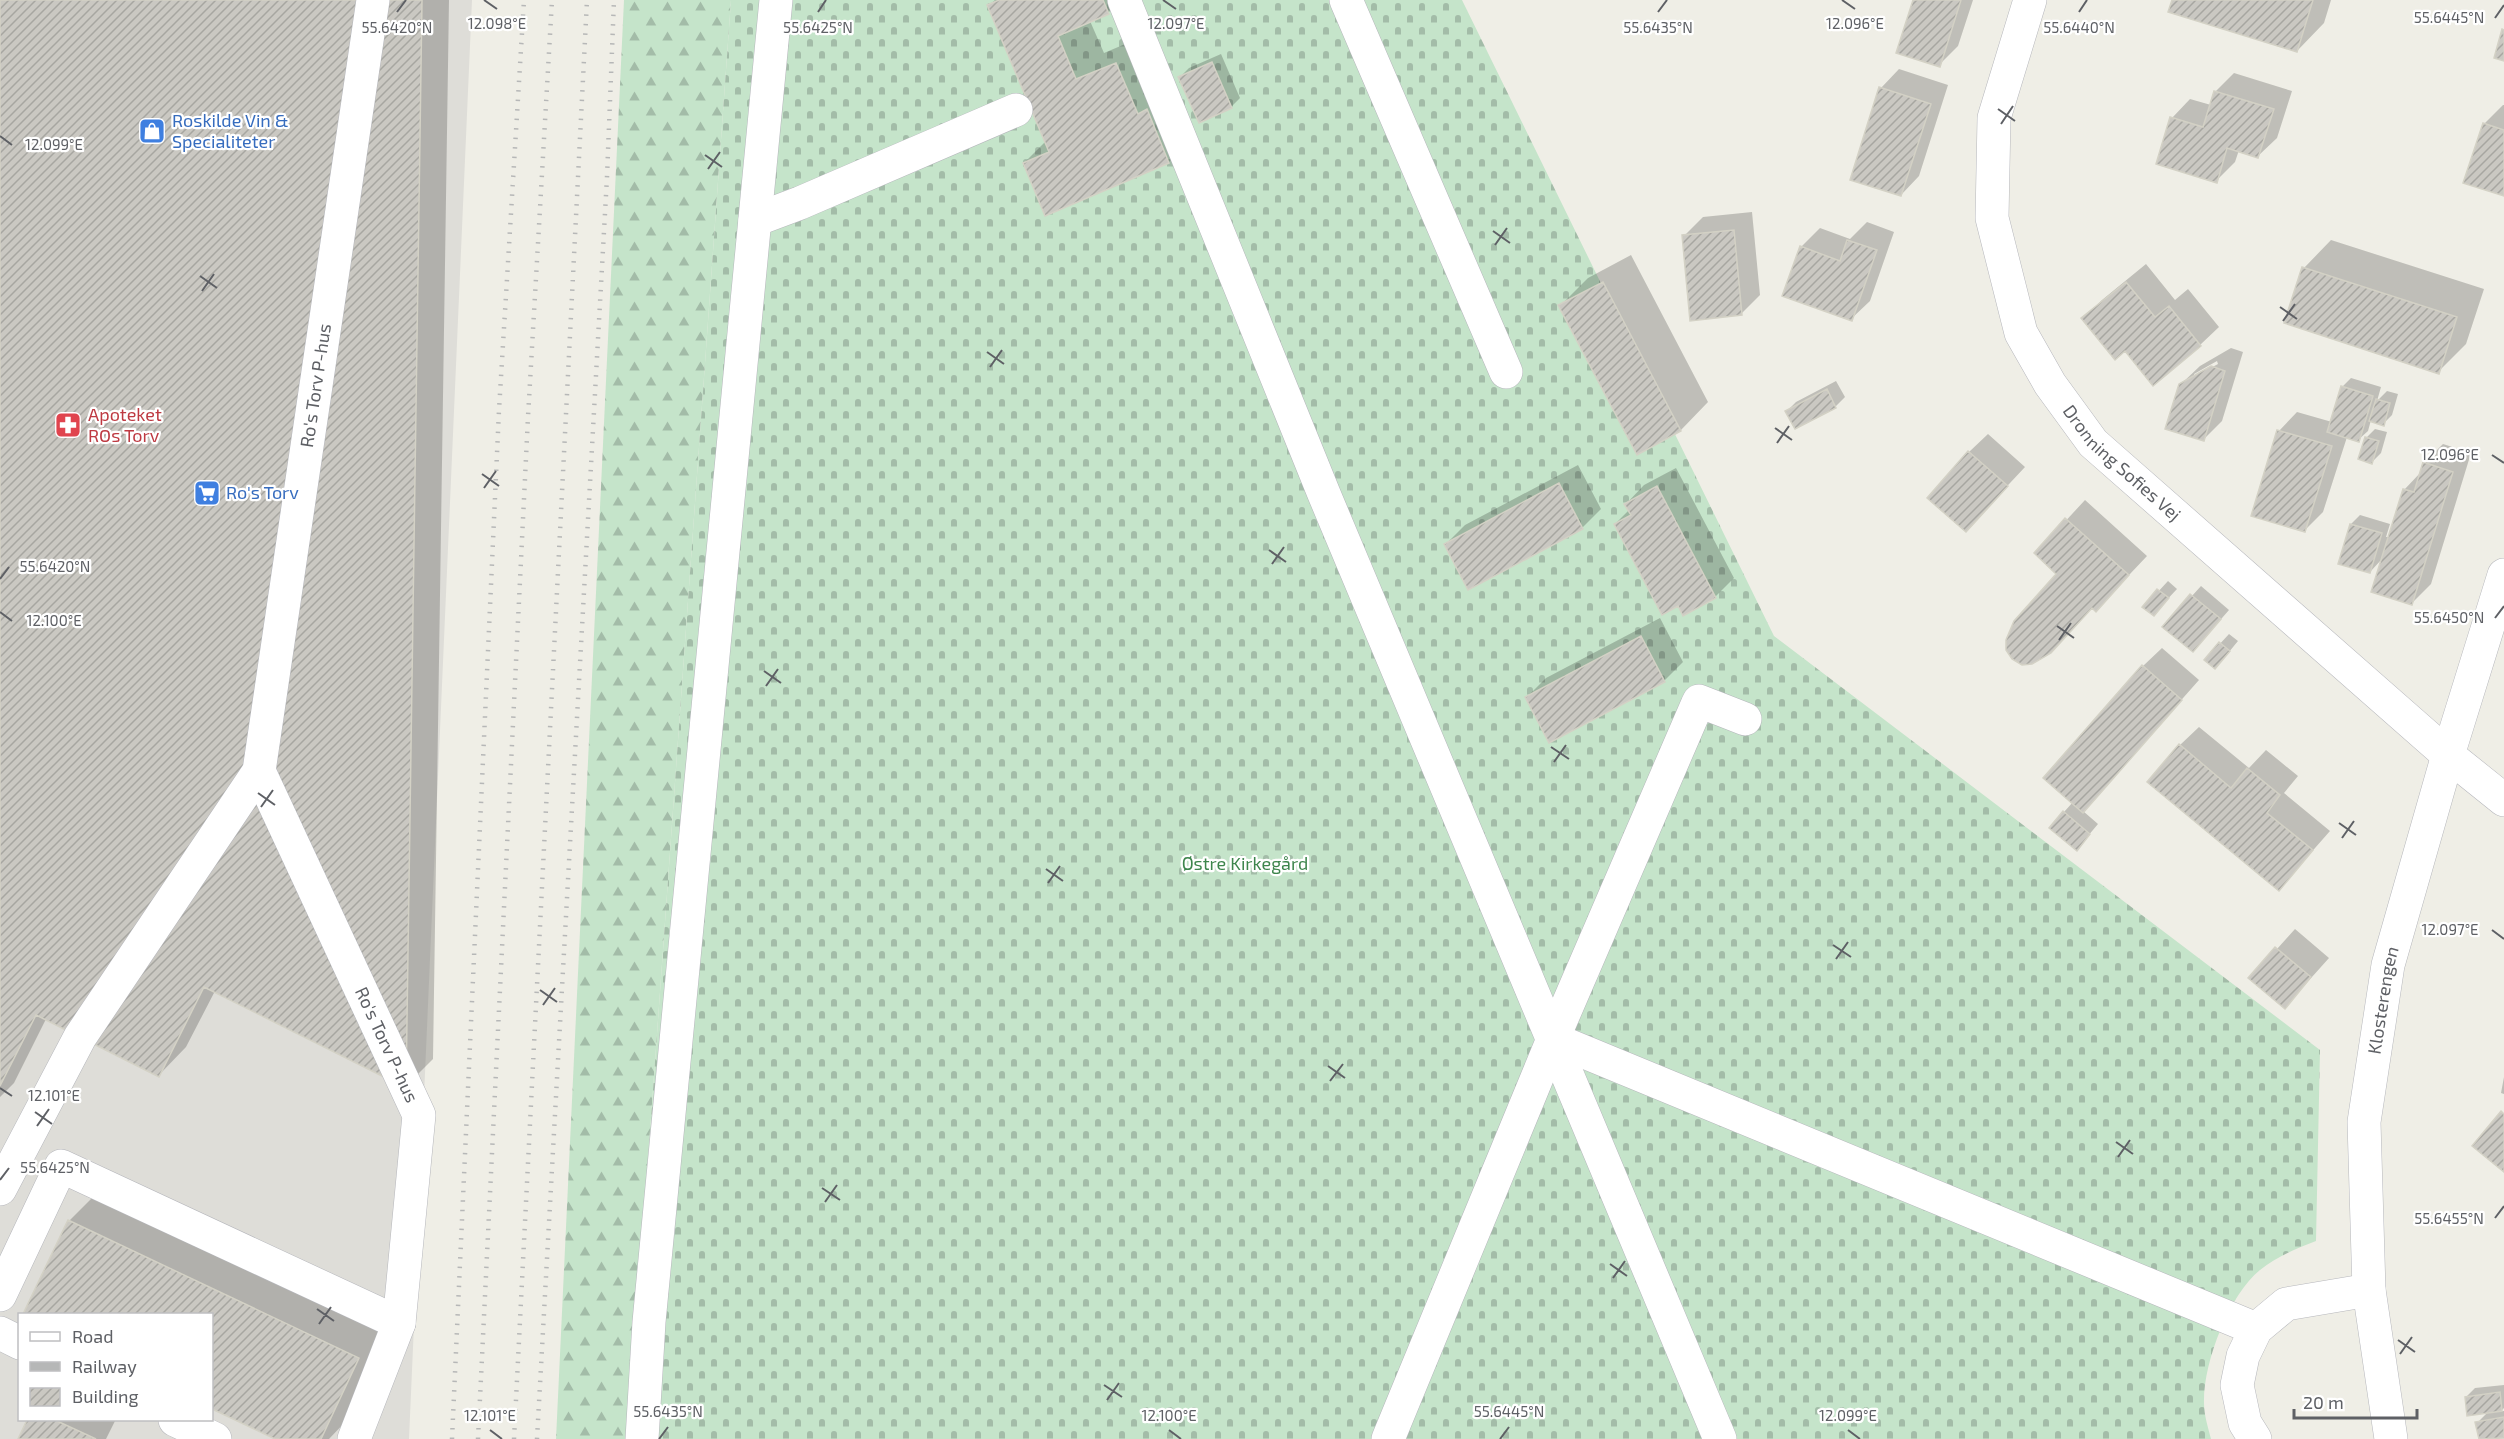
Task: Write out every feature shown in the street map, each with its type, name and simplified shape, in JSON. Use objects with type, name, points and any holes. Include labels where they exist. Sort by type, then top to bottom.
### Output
[{"type":"street","name":"Ro's Torv P-hus","points":[[0,1190],[80,1037],[259,771],[373,0]]},
{"type":"street","points":[[642,1439],[649,1322],[776,0]]},
{"type":"street","points":[[1124,0],[1324,494],[1720,1439]]},
{"type":"street","points":[[1346,0],[1506,372]]},
{"type":"street","name":"Dronning Sofies Vej","points":[[2030,0],[1994,118],[1992,218],[2021,333],[2050,384],[2093,442],[2448,755],[2504,800]]},
{"type":"street","points":[[755,220],[800,203],[1016,110]]},
{"type":"street","name":"Klosterengen","points":[[2391,1439],[2369,1290],[2364,1122],[2388,965],[2448,755],[2504,575]]},
{"type":"street","points":[[1388,1439],[1553,1039],[1699,701],[1745,719]]},
{"type":"street","name":"Ro's Torv P-hus","points":[[259,771],[419,1115],[399,1323],[354,1439]]},
{"type":"street","points":[[1553,1039],[2256,1329]]},
{"type":"street","points":[[0,1295],[61,1166],[399,1323]]},
{"type":"street","points":[[2255,1439],[2245,1423],[2238,1385],[2243,1356],[2256,1329],[2286,1304],[2369,1290]]},
{"type":"street","points":[[0,1333],[18,1342]]},
{"type":"street","points":[[179,1421],[215,1439]]},
{"type":"shaded area","name":"Ro's Torv","points":[[0,0],[472,0],[409,1439],[0,1439]]},
{"type":"green space","points":[[624,0],[731,0],[628,1439],[556,1439]]},
{"type":"green space","name":"Østre Kirkegård","points":[[731,0],[1462,0],[1774,636],[2320,1050],[2316,1241],[2266,1265],[2249,1281],[2228,1313],[2213,1350],[2205,1387],[2205,1412],[2211,1439],[628,1439]]},
{"type":"building","name":"Ro's Torv","points":[[0,0],[422,0],[406,1088],[204,987],[159,1077],[36,1015],[0,1086]]},
{"type":"building","points":[[999,0],[1103,0],[1109,14],[1058,36],[1076,79],[1116,63],[1138,114],[1147,109],[1169,163],[1045,216],[1023,163],[1049,152],[987,5]]},
{"type":"building","points":[[1913,0],[1961,0],[1940,67],[1896,53]]},
{"type":"building","points":[[2172,0],[2313,0],[2297,52],[2168,12]]},
{"type":"building","points":[[2502,29],[2504,30],[2504,61],[2494,58]]},
{"type":"building","points":[[1212,62],[1232,108],[1199,123],[1178,77]]},
{"type":"building","points":[[1879,87],[1931,104],[1901,196],[1850,180]]},
{"type":"building","points":[[2214,91],[2274,109],[2258,158],[2227,148],[2217,183],[2156,164],[2170,117],[2203,127]]},
{"type":"building","points":[[2483,123],[2504,130],[2504,196],[2463,183]]},
{"type":"building","points":[[1734,230],[1742,315],[1690,321],[1682,235]]},
{"type":"building","points":[[1847,240],[1877,250],[1852,321],[1782,296],[1800,246],[1840,261]]},
{"type":"building","points":[[2302,267],[2457,317],[2439,374],[2284,323]]},
{"type":"building","points":[[1603,282],[1681,431],[1637,455],[1558,305]]},
{"type":"building","points":[[2126,282],[2155,317],[2169,306],[2201,346],[2153,386],[2125,351],[2115,360],[2081,318]]},
{"type":"building","points":[[2211,366],[2225,371],[2204,441],[2165,429],[2179,384]]},
{"type":"building","points":[[2341,386],[2373,396],[2359,442],[2327,432]]},
{"type":"building","points":[[1827,389],[1836,408],[1795,429],[1785,411]]},
{"type":"building","points":[[2376,399],[2390,403],[2384,426],[2369,421]]},
{"type":"building","points":[[2277,430],[2332,446],[2305,532],[2251,516]]},
{"type":"building","points":[[2365,437],[2379,441],[2372,464],[2358,459]]},
{"type":"building","points":[[1968,451],[2008,486],[1966,532],[1927,498]]},
{"type":"building","points":[[2423,462],[2453,472],[2412,605],[2371,592],[2403,489],[2414,492]]},
{"type":"building","points":[[1559,483],[1583,529],[1468,590],[1444,544]]},
{"type":"building","points":[[1657,486],[1716,598],[1683,616],[1678,606],[1662,615],[1614,524],[1631,515],[1624,504]]},
{"type":"building","points":[[2065,518],[2129,575],[2096,612],[2092,608],[2051,653],[2032,664],[2022,665],[2012,659],[2006,650],[2006,640],[2014,621],[2056,574],[2034,553]]},
{"type":"building","points":[[2350,524],[2382,533],[2370,573],[2338,564]]},
{"type":"building","points":[[2157,589],[2169,598],[2154,616],[2142,607]]},
{"type":"building","points":[[2190,594],[2221,619],[2193,652],[2162,627]]},
{"type":"building","points":[[1641,636],[1665,682],[1549,743],[1525,697]]},
{"type":"building","points":[[2219,642],[2230,651],[2215,669],[2204,660]]},
{"type":"building","points":[[2142,665],[2182,700],[2083,813],[2043,778]]},
{"type":"building","points":[[2179,744],[2231,788],[2247,768],[2280,795],[2267,813],[2313,850],[2279,891],[2147,782]]},
{"type":"building","points":[[2063,811],[2090,834],[2077,851],[2049,828]]},
{"type":"building","points":[[2275,947],[2311,977],[2285,1009],[2248,978]]},
{"type":"building","points":[[2501,1111],[2504,1114],[2504,1172],[2472,1146]]},
{"type":"building","points":[[68,1220],[359,1358],[321,1439],[275,1439],[213,1409],[213,1313],[23,1313]]},
{"type":"building","points":[[2500,1392],[2502,1411],[2467,1416],[2465,1397]]},
{"type":"building","points":[[2504,1417],[2504,1438],[2479,1439],[2475,1422]]},
{"type":"building","points":[[27,1421],[57,1421],[96,1439],[18,1439]]},
{"type":"railway","points":[[452,1439],[499,410],[524,0]]},
{"type":"railway","points":[[478,1439],[528,417],[552,0]]},
{"type":"railway","points":[[514,1439],[587,0]]},
{"type":"railway","points":[[537,1439],[607,177],[614,0]]},
{"type":"place","name":"Roskilde Vin & Specialiteter","points":[[152,131]]},
{"type":"place","name":"Apoteket ROs Torv","points":[[68,425]]},
{"type":"place","name":"Ro's Torv","points":[[207,493]]}]
